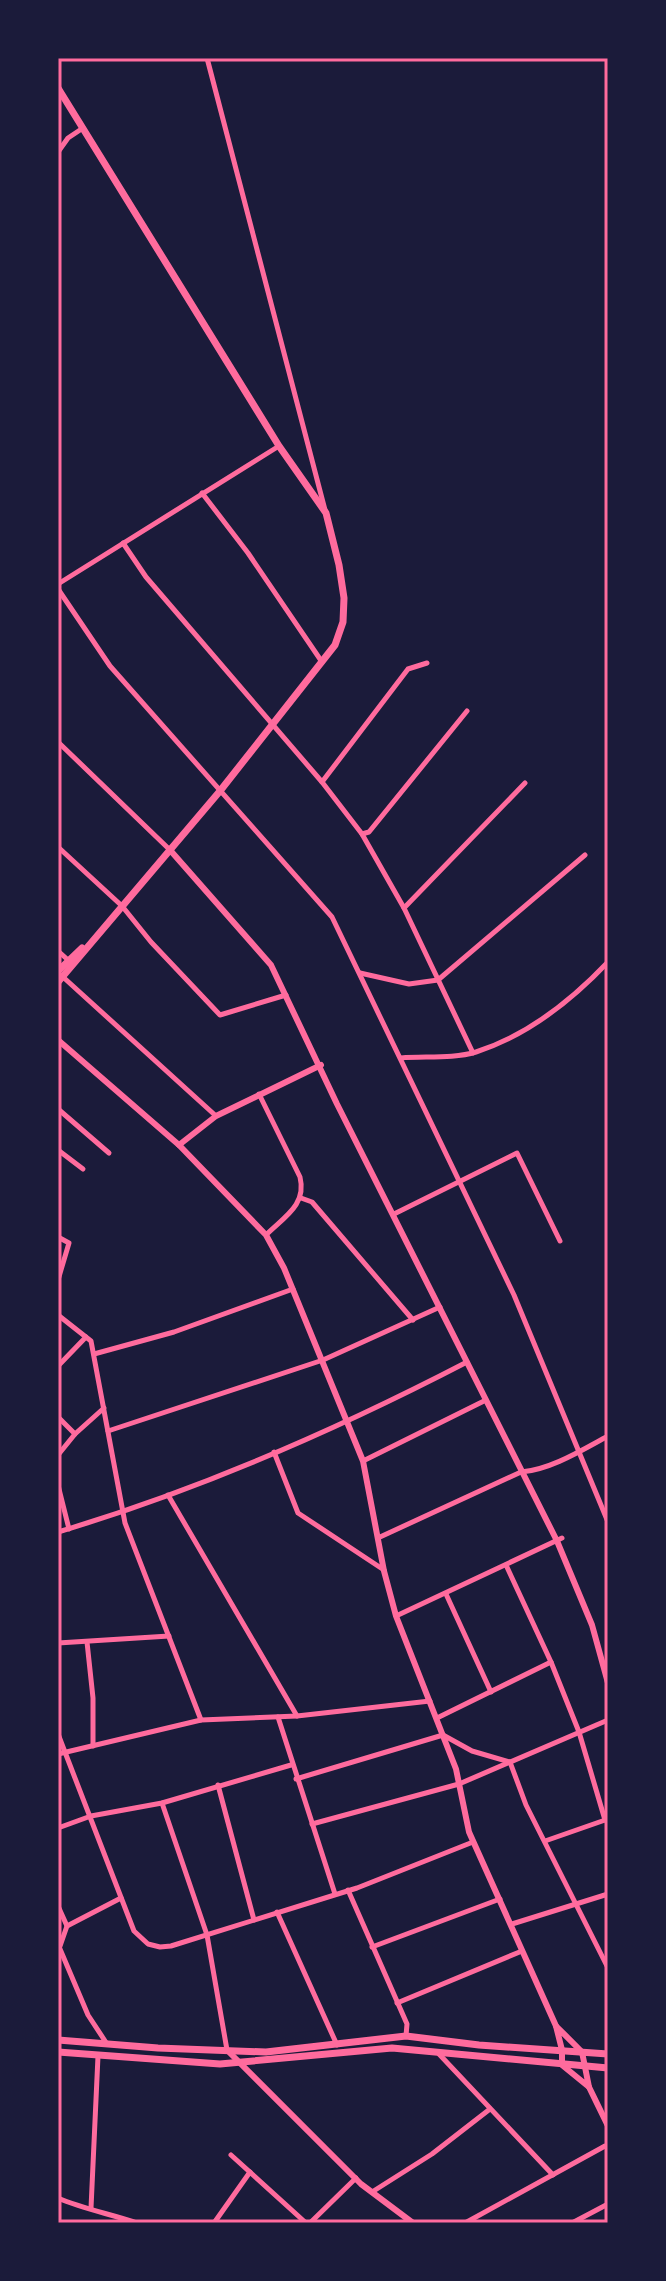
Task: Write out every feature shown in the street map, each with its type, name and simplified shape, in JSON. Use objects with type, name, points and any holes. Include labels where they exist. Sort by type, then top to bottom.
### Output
[{"type":"main road","points":[[58,88],[279,446],[326,513],[339,565],[344,610],[335,645],[322,662],[220,791],[60,977]]},
{"type":"main road","points":[[60,977],[68,960],[98,933]]},
{"type":"main road","points":[[58,2040],[266,2052],[406,2036],[608,2054]]},
{"type":"main road","points":[[58,2052],[220,2064],[392,2048],[608,2068]]},
{"type":"street","points":[[207,58],[326,513]]},
{"type":"street","points":[[58,152],[68,138],[84,127]]},
{"type":"street","points":[[279,446],[58,586],[110,666],[332,917],[514,1295],[608,1522]]},
{"type":"street","points":[[202,492],[248,553],[322,662]]},
{"type":"street","points":[[123,543],[146,577],[322,782],[362,834],[404,908],[473,1053]]},
{"type":"street","points":[[322,782],[408,669],[427,663]]},
{"type":"street","points":[[362,834],[369,832],[467,711]]},
{"type":"street","points":[[58,742],[170,850],[271,965],[521,1472],[559,1539],[592,1625],[607,1679]]},
{"type":"street","points":[[404,908],[525,783]]},
{"type":"street","points":[[58,847],[122,906],[151,942],[220,1015],[286,995]]},
{"type":"street","points":[[359,972],[409,984],[438,980],[585,855]]},
{"type":"street","points":[[58,951],[68,960]]},
{"type":"street","points":[[401,1058],[473,1053],[520,1034],[589,982],[608,962]]},
{"type":"street","points":[[60,977],[216,1116]]},
{"type":"street","points":[[58,1040],[179,1145],[266,1235],[293,1289],[363,1461],[396,1616],[443,1735],[459,1784],[469,1832],[556,2026],[562,2065],[589,2087]]},
{"type":"street","points":[[179,1145],[216,1116],[321,1065]]},
{"type":"street","points":[[259,1094],[303,1188],[301,1198],[266,1235]]},
{"type":"street","points":[[58,1109],[109,1153]]},
{"type":"street","points":[[58,1150],[83,1169]]},
{"type":"street","points":[[394,1214],[517,1153],[560,1241]]},
{"type":"street","points":[[301,1198],[312,1202],[414,1320]]},
{"type":"street","points":[[58,1237],[69,1243],[58,1280]]},
{"type":"street","points":[[94,1354],[174,1332],[293,1289]]},
{"type":"street","points":[[108,1431],[323,1360],[440,1307]]},
{"type":"street","points":[[60,1318],[91,1341],[124,1512],[201,1720]]},
{"type":"street","points":[[58,1366],[86,1337]]},
{"type":"street","points":[[58,1532],[124,1512],[349,1422],[467,1362]]},
{"type":"street","points":[[363,1461],[486,1400]]},
{"type":"street","points":[[58,1455],[75,1434],[104,1408]]},
{"type":"street","points":[[58,1417],[75,1434]]},
{"type":"street","points":[[380,1537],[521,1472],[578,1452],[608,1436]]},
{"type":"street","points":[[274,1452],[298,1513],[384,1571]]},
{"type":"street","points":[[58,1485],[69,1529]]},
{"type":"street","points":[[168,1495],[297,1716]]},
{"type":"street","points":[[396,1616],[559,1539]]},
{"type":"street","points":[[506,1565],[579,1732],[607,1820],[545,1841]]},
{"type":"street","points":[[446,1594],[491,1692]]},
{"type":"street","points":[[58,1643],[169,1636]]},
{"type":"street","points":[[87,1642],[93,1698],[93,1746]]},
{"type":"street","points":[[437,1718],[551,1662]]},
{"type":"street","points":[[58,1754],[201,1720],[287,1717],[430,1701]]},
{"type":"street","points":[[287,1717],[291,1705]]},
{"type":"street","points":[[278,1717],[335,1894]]},
{"type":"street","points":[[312,1824],[459,1784],[608,1720]]},
{"type":"street","points":[[58,1734],[134,1931],[148,1944],[171,1946],[207,1935],[348,1890],[473,1842]]},
{"type":"street","points":[[296,1779],[443,1735],[472,1751],[510,1762]]},
{"type":"street","points":[[510,1762],[526,1805],[608,1968]]},
{"type":"street","points":[[58,1828],[91,1816],[162,1803],[291,1765]]},
{"type":"street","points":[[218,1785],[254,1920]]},
{"type":"street","points":[[162,1803],[207,1935],[228,2051],[356,2178],[413,2223]]},
{"type":"street","points":[[348,1890],[407,2024],[406,2036]]},
{"type":"street","points":[[512,1924],[608,1894]]},
{"type":"street","points":[[67,1926],[121,1898]]},
{"type":"street","points":[[372,1947],[500,1899]]},
{"type":"street","points":[[58,1906],[67,1926],[59,1949],[88,2015],[108,2045]]},
{"type":"street","points":[[277,1912],[337,2045]]},
{"type":"street","points":[[397,2003],[523,1951]]},
{"type":"street","points":[[556,2026],[582,2052],[589,2087],[608,2126]]},
{"type":"street","points":[[437,2051],[553,2175]]},
{"type":"street","points":[[91,2208],[98,2056]]},
{"type":"street","points":[[372,2192],[432,2154],[490,2109]]},
{"type":"street","points":[[465,2223],[608,2147]]},
{"type":"street","points":[[231,2155],[308,2223],[356,2178]]},
{"type":"street","points":[[214,2223],[250,2172]]},
{"type":"street","points":[[58,2198],[137,2223]]},
{"type":"street","points":[[572,2223],[608,2204]]}]
